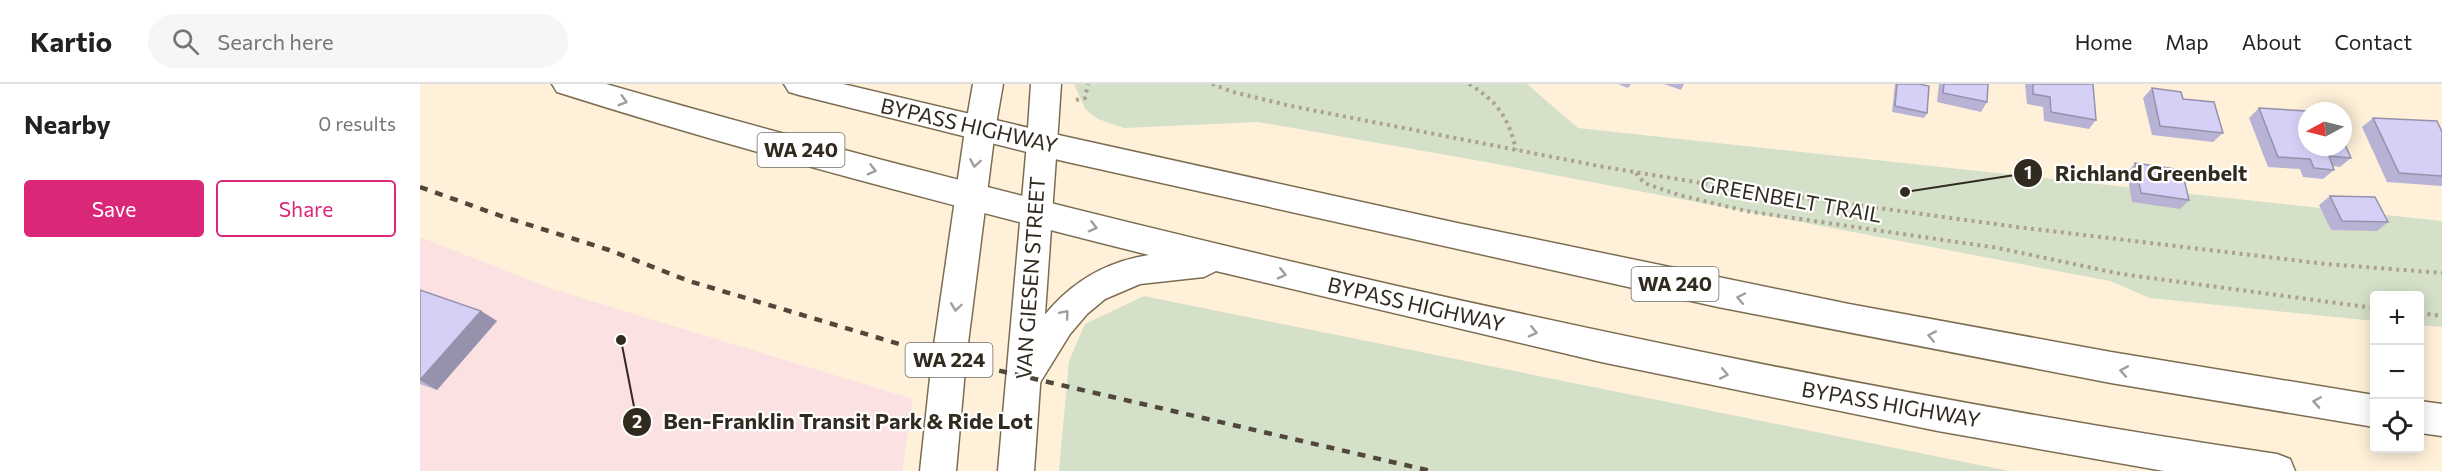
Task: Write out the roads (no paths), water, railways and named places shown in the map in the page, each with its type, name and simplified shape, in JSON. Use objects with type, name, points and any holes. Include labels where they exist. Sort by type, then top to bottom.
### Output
[{"type":"main road","name":"BYPASS HIGHWAY","points":[[567,84],[1036,213],[1234,262],[1658,361],[2033,432],[2277,471]]},
{"type":"main road","name":"BYPASS HIGHWAY","points":[[800,84],[980,130],[1799,311],[2195,384],[2370,410]]},
{"type":"main road","points":[[833,93],[899,84]]},
{"type":"main road","points":[[980,130],[988,84]]},
{"type":"main road","name":"VAN GIESEN STREET","points":[[1016,471],[1046,84]]},
{"type":"main road","name":"WA 224","points":[[938,471],[949,359],[980,130]]},
{"type":"main road","points":[[1024,378],[1059,322],[1082,296],[1098,285],[1115,276],[1137,270],[1174,265],[1234,262]]},
{"type":"main road","points":[[2424,418],[2442,420]]},
{"type":"railway","points":[[420,187],[501,216],[609,250],[689,281],[949,359],[1431,471]]},
{"type":"place","name":"Richland Greenbelt","points":[[1905,192]]},
{"type":"place","name":"Ben-Franklin Transit Park & Ride Lot","points":[[621,340]]}]
